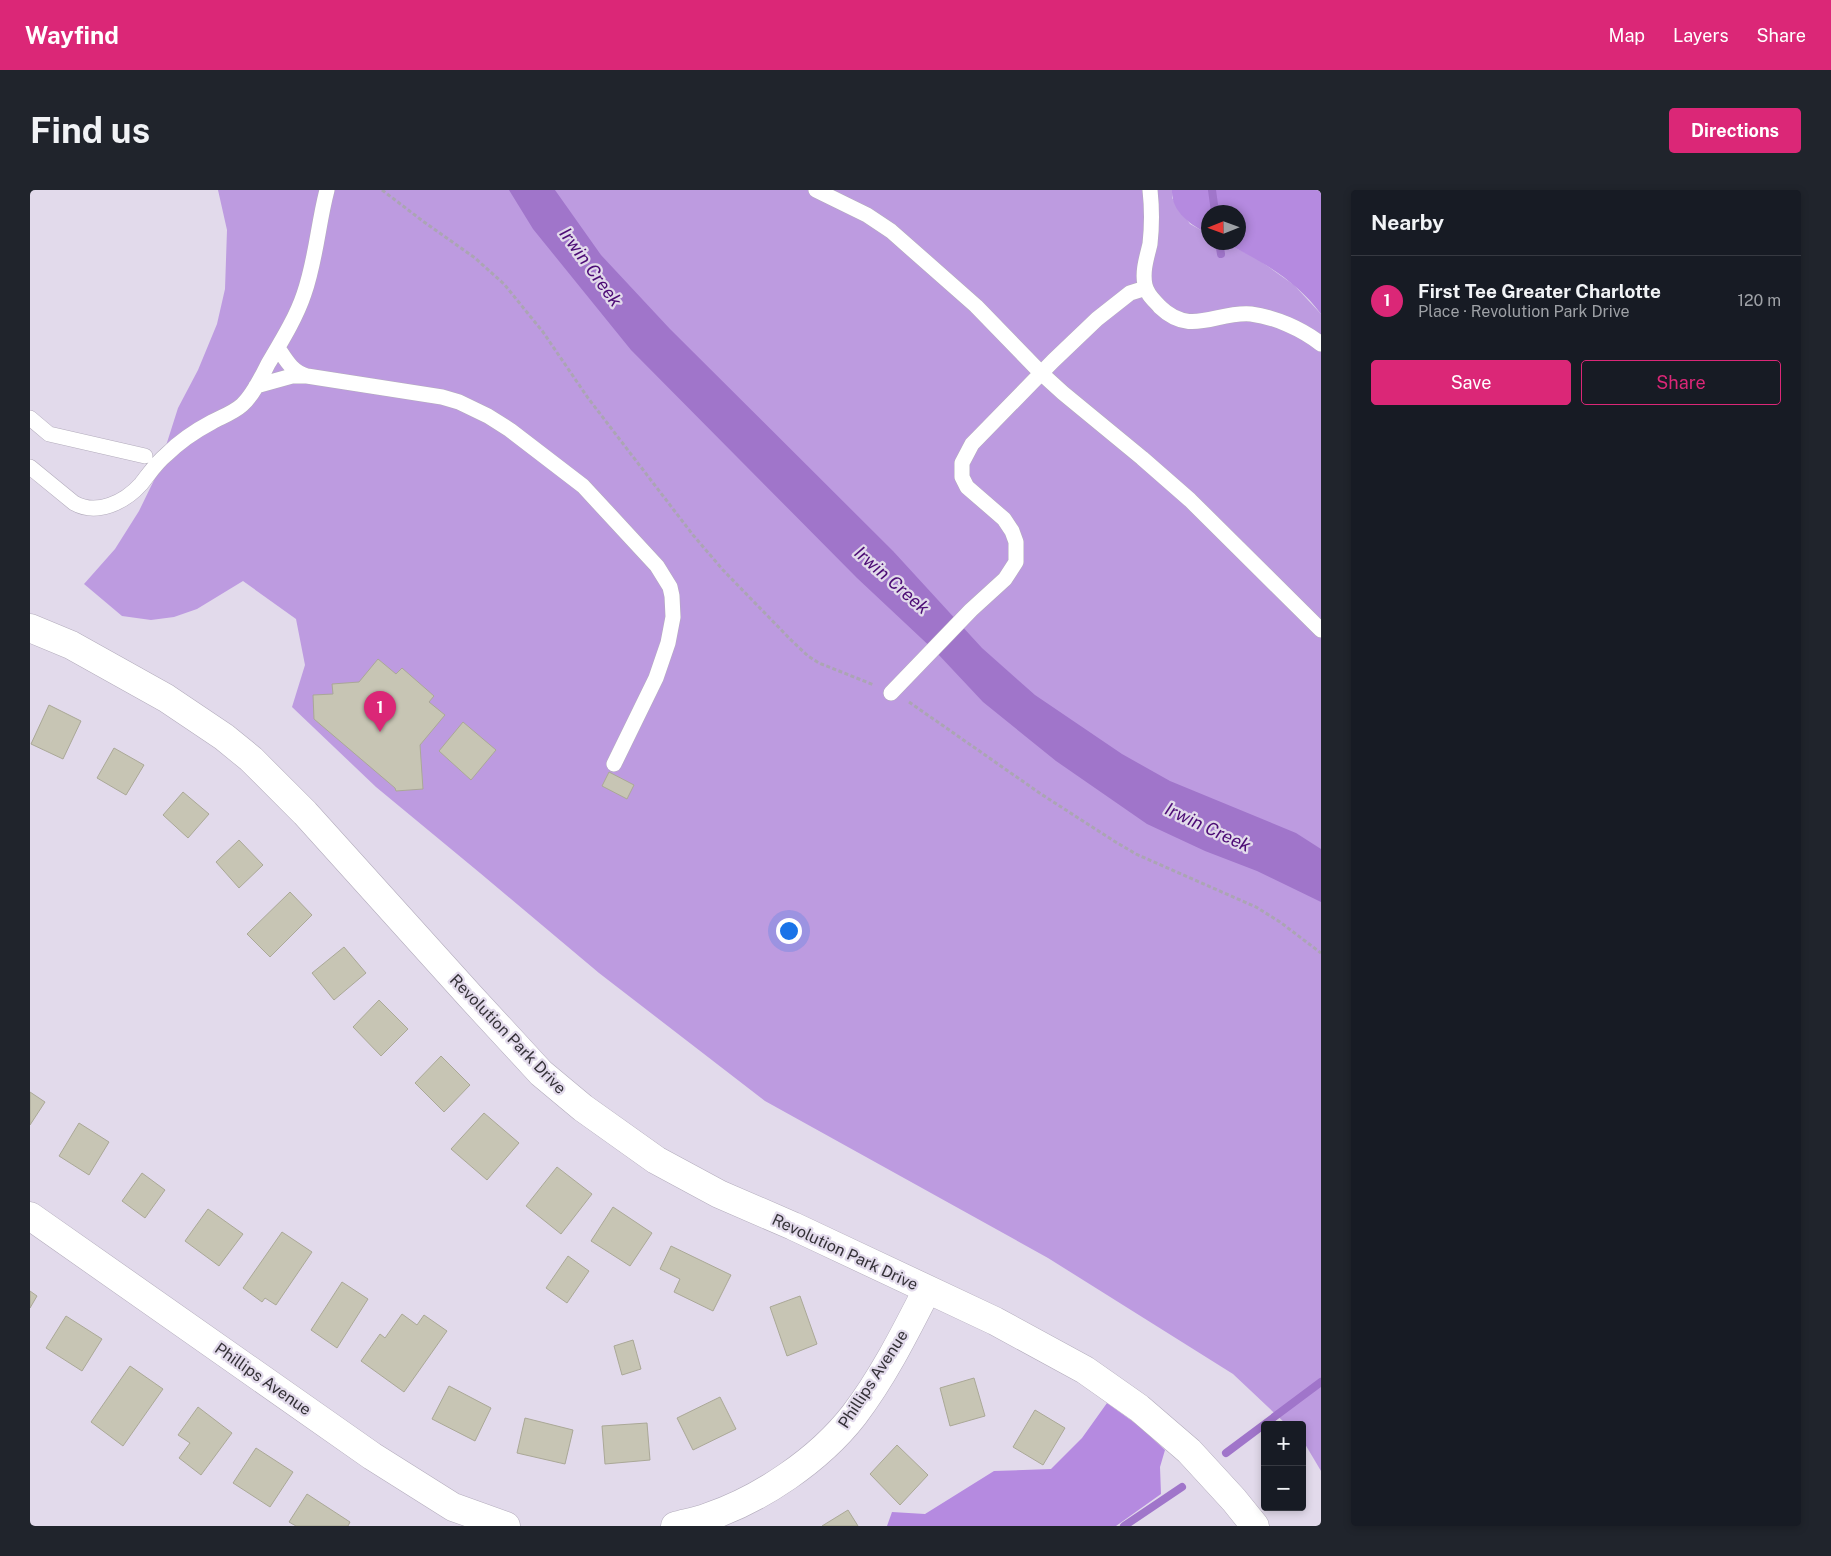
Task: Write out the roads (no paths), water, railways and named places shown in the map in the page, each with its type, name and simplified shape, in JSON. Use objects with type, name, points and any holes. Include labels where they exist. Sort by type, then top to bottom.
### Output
[{"type":"street","name":"Revolution Park Drive","points":[[30,628],[71,645],[166,698],[224,737],[251,759],[306,813],[541,1073],[583,1108],[656,1160],[719,1194],[793,1226],[995,1321],[1085,1370],[1139,1408],[1189,1451],[1255,1526]]},
{"type":"street","name":"Phillips Avenue","points":[[30,1216],[372,1456],[454,1507],[506,1526]]},
{"type":"street","name":"Phillips Avenue","points":[[675,1526],[709,1517],[777,1484],[813,1457],[842,1430],[895,1353],[927,1290]]},
{"type":"lane","points":[[30,467],[74,503],[90,509],[107,506],[132,493],[165,455],[184,440],[241,406],[256,386],[278,348],[304,294],[312,268],[327,190]]},
{"type":"lane","points":[[816,190],[867,215],[891,231],[976,306],[1041,373],[1190,500],[1321,630]]},
{"type":"lane","points":[[1150,190],[1152,221],[1144,270],[1146,288],[1152,298],[1169,315],[1176,320],[1194,321],[1242,314],[1262,316],[1302,331],[1321,344]]},
{"type":"lane","points":[[892,692],[971,610],[1005,579],[1016,562],[1017,548],[1012,531],[1004,519],[967,487],[962,476],[962,463],[972,444],[1041,373],[1112,308],[1130,293],[1146,288]]},
{"type":"lane","points":[[278,348],[295,372],[307,376]]},
{"type":"lane","points":[[256,386],[292,376],[307,376],[442,397],[459,402],[488,416],[510,430],[583,486],[658,566],[670,587],[673,604],[672,628],[656,678],[614,764]]},
{"type":"lane","points":[[30,418],[49,434],[145,456]]},
{"type":"water","name":"Irwin Creek","points":[[509,190],[555,190],[601,255],[670,329],[893,551],[982,648],[1035,695],[1122,754],[1170,781],[1296,833],[1321,849],[1321,902],[1257,871],[1205,851],[1147,824],[1056,761],[983,702],[937,653],[857,578],[631,350],[533,229]]},
{"type":"waterway","points":[[1212,190],[1214,205]]},
{"type":"waterway","points":[[1220,250],[1221,254]]},
{"type":"waterway","points":[[1226,1453],[1321,1382]]},
{"type":"waterway","points":[[1124,1526],[1182,1487]]},
{"type":"place","name":"First Tee Greater Charlotte","points":[[380,732]]}]
